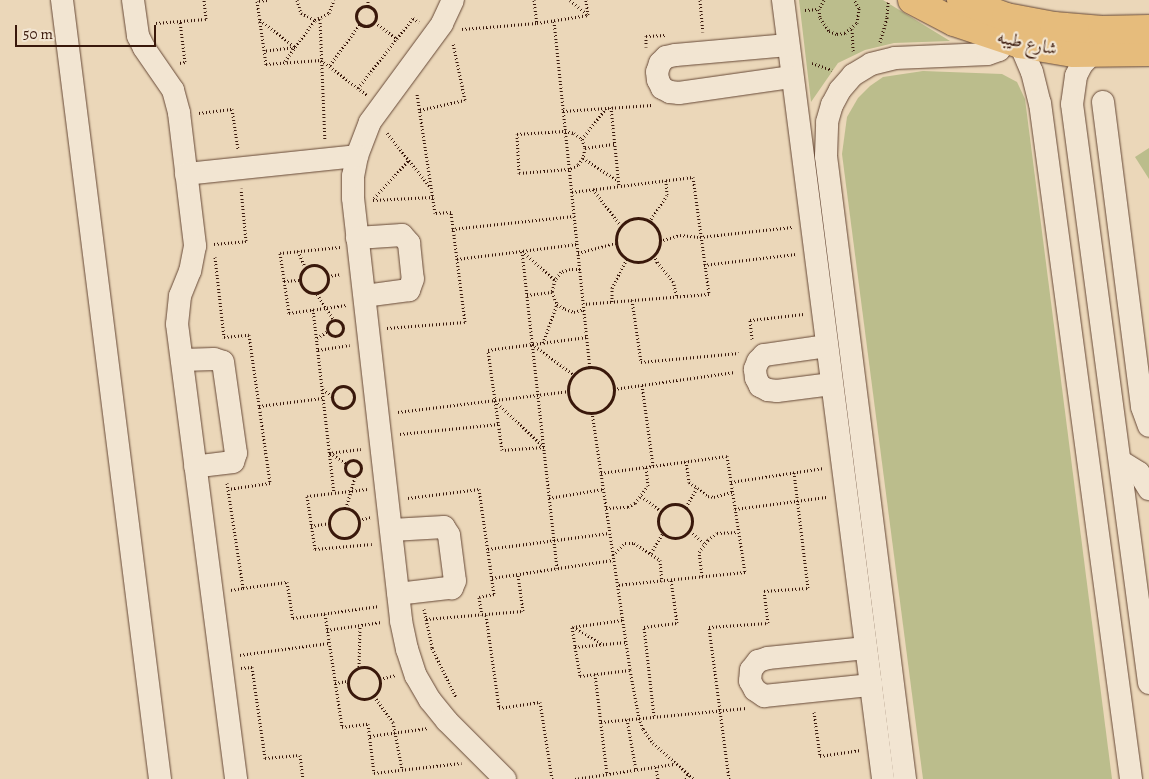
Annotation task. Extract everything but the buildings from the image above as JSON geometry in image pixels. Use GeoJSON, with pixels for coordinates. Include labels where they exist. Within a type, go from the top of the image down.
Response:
{"type":"FeatureCollection","features":[{"type":"Feature","properties":{"kind":"main road","name":"شارع طيبه"},"geometry":{"type":"LineString","coordinates":[[912,0],[954,22],[1013,42],[1092,54],[1149,52]]}},
{"type":"Feature","properties":{"kind":"main road","name":"شارع طيبه"},"geometry":{"type":"LineString","coordinates":[[961,0],[1006,17],[1054,26],[1102,30],[1149,29]]}},
{"type":"Feature","properties":{"kind":"street"},"geometry":{"type":"LineString","coordinates":[[62,0],[160,779]]}},
{"type":"Feature","properties":{"kind":"street"},"geometry":{"type":"LineString","coordinates":[[133,0],[137,30],[144,48],[173,90],[186,174],[195,246],[192,265],[180,296],[178,310],[182,360],[236,779]]}},
{"type":"Feature","properties":{"kind":"street"},"geometry":{"type":"LineString","coordinates":[[453,0],[442,24],[370,122],[357,156],[353,176],[353,198],[359,240],[357,300],[385,537],[387,600],[416,676],[430,700],[446,721],[505,779]]}},
{"type":"Feature","properties":{"kind":"street"},"geometry":{"type":"LineString","coordinates":[[783,0],[883,779]]}},
{"type":"Feature","properties":{"kind":"street"},"geometry":{"type":"LineString","coordinates":[[905,779],[826,156],[827,122],[832,105],[840,90],[862,70],[895,58],[988,54],[1013,42],[1032,72],[1040,103],[1131,779]]}},
{"type":"Feature","properties":{"kind":"street"},"geometry":{"type":"LineString","coordinates":[[788,45],[666,57],[660,63],[656,72],[662,88],[670,92],[679,93],[792,78]]}},
{"type":"Feature","properties":{"kind":"street"},"geometry":{"type":"LineString","coordinates":[[1092,54],[1082,64],[1076,76],[1072,104],[1149,683]]}},
{"type":"Feature","properties":{"kind":"street"},"geometry":{"type":"LineString","coordinates":[[1103,102],[1142,407],[1149,426]]}},
{"type":"Feature","properties":{"kind":"street"},"geometry":{"type":"LineString","coordinates":[[186,174],[357,156]]}},
{"type":"Feature","properties":{"kind":"street"},"geometry":{"type":"LineString","coordinates":[[357,300],[404,291],[413,285],[407,238],[402,235],[359,240]]}},
{"type":"Feature","properties":{"kind":"street"},"geometry":{"type":"LineString","coordinates":[[827,346],[764,355],[758,361],[749,361],[760,386],[768,390],[832,384]]}},
{"type":"Feature","properties":{"kind":"street"},"geometry":{"type":"LineString","coordinates":[[182,360],[214,359],[223,362],[236,452],[233,462],[195,467]]}},
{"type":"Feature","properties":{"kind":"street"},"geometry":{"type":"LineString","coordinates":[[1120,461],[1139,473],[1149,489]]}},
{"type":"Feature","properties":{"kind":"street"},"geometry":{"type":"LineString","coordinates":[[385,537],[439,526],[447,530],[455,585],[387,600]]}},
{"type":"Feature","properties":{"kind":"street"},"geometry":{"type":"LineString","coordinates":[[866,648],[768,658],[758,661],[751,670],[750,681],[755,690],[764,696],[871,685]]}},
{"type":"Feature","properties":{"kind":"path"},"geometry":{"type":"LineString","coordinates":[[150,24],[206,19],[204,0]]}},
{"type":"Feature","properties":{"kind":"path"},"geometry":{"type":"LineString","coordinates":[[267,0],[258,1],[266,64],[321,60],[330,65],[369,97]]}},
{"type":"Feature","properties":{"kind":"path"},"geometry":{"type":"LineString","coordinates":[[297,0],[301,13],[315,20],[329,13],[334,0]]}},
{"type":"Feature","properties":{"kind":"path"},"geometry":{"type":"LineString","coordinates":[[368,0],[368,6]]}},
{"type":"Feature","properties":{"kind":"path"},"geometry":{"type":"LineString","coordinates":[[535,0],[537,23]]}},
{"type":"Feature","properties":{"kind":"path"},"geometry":{"type":"LineString","coordinates":[[570,0],[588,15]]}},
{"type":"Feature","properties":{"kind":"path"},"geometry":{"type":"LineString","coordinates":[[586,0],[588,15]]}},
{"type":"Feature","properties":{"kind":"path"},"geometry":{"type":"LineString","coordinates":[[700,0],[704,32]]}},
{"type":"Feature","properties":{"kind":"path"},"geometry":{"type":"LineString","coordinates":[[824,0],[819,9],[820,18],[829,31],[837,34],[845,33],[857,24],[860,16],[855,0]]}},
{"type":"Feature","properties":{"kind":"path"},"geometry":{"type":"LineString","coordinates":[[788,45],[801,57],[814,64],[862,70],[883,33],[888,1]]}},
{"type":"Feature","properties":{"kind":"path"},"geometry":{"type":"LineString","coordinates":[[368,6],[376,12],[375,22]]}},
{"type":"Feature","properties":{"kind":"path"},"geometry":{"type":"LineString","coordinates":[[360,24],[357,20],[358,10],[368,6]]}},
{"type":"Feature","properties":{"kind":"path"},"geometry":{"type":"LineString","coordinates":[[461,30],[554,21],[588,15]]}},
{"type":"Feature","properties":{"kind":"path"},"geometry":{"type":"LineString","coordinates":[[358,88],[413,18],[425,26]]}},
{"type":"Feature","properties":{"kind":"path"},"geometry":{"type":"LineString","coordinates":[[260,19],[295,47]]}},
{"type":"Feature","properties":{"kind":"path"},"geometry":{"type":"LineString","coordinates":[[320,19],[326,159]]}},
{"type":"Feature","properties":{"kind":"path"},"geometry":{"type":"LineString","coordinates":[[284,62],[315,20]]}},
{"type":"Feature","properties":{"kind":"path"},"geometry":{"type":"LineString","coordinates":[[174,64],[184,62],[180,21]]}},
{"type":"Feature","properties":{"kind":"path"},"geometry":{"type":"LineString","coordinates":[[447,49],[461,30],[464,21]]}},
{"type":"Feature","properties":{"kind":"path"},"geometry":{"type":"LineString","coordinates":[[554,21],[590,366]]}},
{"type":"Feature","properties":{"kind":"path"},"geometry":{"type":"LineString","coordinates":[[360,24],[371,25],[375,22]]}},
{"type":"Feature","properties":{"kind":"path"},"geometry":{"type":"LineString","coordinates":[[375,22],[397,39]]}},
{"type":"Feature","properties":{"kind":"path"},"geometry":{"type":"LineString","coordinates":[[330,65],[360,24]]}},
{"type":"Feature","properties":{"kind":"path"},"geometry":{"type":"LineString","coordinates":[[420,110],[465,100],[453,43]]}},
{"type":"Feature","properties":{"kind":"path"},"geometry":{"type":"LineString","coordinates":[[264,51],[295,47]]}},
{"type":"Feature","properties":{"kind":"path"},"geometry":{"type":"LineString","coordinates":[[386,328],[465,322],[451,212],[435,213],[416,90],[410,97]]}},
{"type":"Feature","properties":{"kind":"path"},"geometry":{"type":"LineString","coordinates":[[611,107],[619,186]]}},
{"type":"Feature","properties":{"kind":"path"},"geometry":{"type":"LineString","coordinates":[[582,140],[606,108]]}},
{"type":"Feature","properties":{"kind":"path"},"geometry":{"type":"LineString","coordinates":[[191,114],[232,109],[238,149]]}},
{"type":"Feature","properties":{"kind":"path"},"geometry":{"type":"LineString","coordinates":[[384,140],[386,132],[391,126]]}},
{"type":"Feature","properties":{"kind":"path"},"geometry":{"type":"LineString","coordinates":[[565,131],[574,133],[582,140],[585,148],[584,158],[578,165],[569,169],[519,173],[517,134],[565,131]]}},
{"type":"Feature","properties":{"kind":"path"},"geometry":{"type":"LineString","coordinates":[[386,132],[432,189]]}},
{"type":"Feature","properties":{"kind":"path"},"geometry":{"type":"LineString","coordinates":[[315,138],[325,137]]}},
{"type":"Feature","properties":{"kind":"path"},"geometry":{"type":"LineString","coordinates":[[585,148],[615,144]]}},
{"type":"Feature","properties":{"kind":"path"},"geometry":{"type":"LineString","coordinates":[[230,151],[248,148]]}},
{"type":"Feature","properties":{"kind":"path"},"geometry":{"type":"LineString","coordinates":[[584,158],[618,181]]}},
{"type":"Feature","properties":{"kind":"path"},"geometry":{"type":"LineString","coordinates":[[372,200],[409,160]]}},
{"type":"Feature","properties":{"kind":"path"},"geometry":{"type":"LineString","coordinates":[[572,192],[693,177],[708,294],[583,304]]}},
{"type":"Feature","properties":{"kind":"path"},"geometry":{"type":"LineString","coordinates":[[649,222],[667,195],[666,180]]}},
{"type":"Feature","properties":{"kind":"path"},"geometry":{"type":"LineString","coordinates":[[213,244],[246,241],[238,186],[250,185]]}},
{"type":"Feature","properties":{"kind":"path"},"geometry":{"type":"LineString","coordinates":[[593,189],[621,226]]}},
{"type":"Feature","properties":{"kind":"path"},"geometry":{"type":"LineString","coordinates":[[357,300],[326,308],[289,313],[280,253],[359,240],[372,200],[372,192]]}},
{"type":"Feature","properties":{"kind":"path"},"geometry":{"type":"LineString","coordinates":[[372,200],[433,197]]}},
{"type":"Feature","properties":{"kind":"path"},"geometry":{"type":"LineString","coordinates":[[452,229],[574,216]]}},
{"type":"Feature","properties":{"kind":"path"},"geometry":{"type":"LineString","coordinates":[[634,218],[649,222],[655,227],[660,241],[654,255],[641,262],[627,259],[621,254],[616,243],[621,226],[634,218]]}},
{"type":"Feature","properties":{"kind":"path"},"geometry":{"type":"LineString","coordinates":[[792,218],[795,236]]}},
{"type":"Feature","properties":{"kind":"path"},"geometry":{"type":"LineString","coordinates":[[660,241],[680,235],[700,237],[794,227]]}},
{"type":"Feature","properties":{"kind":"path"},"geometry":{"type":"LineString","coordinates":[[212,236],[224,337]]}},
{"type":"Feature","properties":{"kind":"path"},"geometry":{"type":"LineString","coordinates":[[578,253],[616,243]]}},
{"type":"Feature","properties":{"kind":"path"},"geometry":{"type":"LineString","coordinates":[[457,259],[577,244]]}},
{"type":"Feature","properties":{"kind":"path"},"geometry":{"type":"LineString","coordinates":[[796,245],[799,262]]}},
{"type":"Feature","properties":{"kind":"path"},"geometry":{"type":"LineString","coordinates":[[298,251],[305,268]]}},
{"type":"Feature","properties":{"kind":"path"},"geometry":{"type":"LineString","coordinates":[[522,251],[555,280]]}},
{"type":"Feature","properties":{"kind":"path"},"geometry":{"type":"LineString","coordinates":[[522,251],[557,568]]}},
{"type":"Feature","properties":{"kind":"path"},"geometry":{"type":"LineString","coordinates":[[704,265],[797,254]]}},
{"type":"Feature","properties":{"kind":"path"},"geometry":{"type":"LineString","coordinates":[[654,255],[656,262],[673,281],[677,297]]}},
{"type":"Feature","properties":{"kind":"path"},"geometry":{"type":"LineString","coordinates":[[612,302],[612,288],[627,259]]}},
{"type":"Feature","properties":{"kind":"path"},"geometry":{"type":"LineString","coordinates":[[299,280],[305,268],[316,265],[326,271],[328,282],[322,291],[317,294]]}},
{"type":"Feature","properties":{"kind":"path"},"geometry":{"type":"LineString","coordinates":[[580,269],[570,269],[561,272],[555,280],[552,292],[557,304],[565,309],[574,312],[584,309]]}},
{"type":"Feature","properties":{"kind":"path"},"geometry":{"type":"LineString","coordinates":[[284,281],[299,280]]}},
{"type":"Feature","properties":{"kind":"path"},"geometry":{"type":"LineString","coordinates":[[299,280],[305,291],[317,294],[334,321],[342,324],[342,332],[335,336],[328,331]]}},
{"type":"Feature","properties":{"kind":"path"},"geometry":{"type":"LineString","coordinates":[[527,295],[552,292]]}},
{"type":"Feature","properties":{"kind":"path"},"geometry":{"type":"LineString","coordinates":[[632,300],[641,362],[749,361]]}},
{"type":"Feature","properties":{"kind":"path"},"geometry":{"type":"LineString","coordinates":[[543,343],[557,304]]}},
{"type":"Feature","properties":{"kind":"path"},"geometry":{"type":"LineString","coordinates":[[752,344],[750,320],[806,314],[805,305]]}},
{"type":"Feature","properties":{"kind":"path"},"geometry":{"type":"LineString","coordinates":[[313,310],[334,493]]}},
{"type":"Feature","properties":{"kind":"path"},"geometry":{"type":"LineString","coordinates":[[317,338],[328,331],[330,323],[334,321]]}},
{"type":"Feature","properties":{"kind":"path"},"geometry":{"type":"LineString","coordinates":[[544,447],[502,450],[488,350],[587,337]]}},
{"type":"Feature","properties":{"kind":"path"},"geometry":{"type":"LineString","coordinates":[[532,344],[574,375]]}},
{"type":"Feature","properties":{"kind":"path"},"geometry":{"type":"LineString","coordinates":[[318,350],[353,345]]}},
{"type":"Feature","properties":{"kind":"path"},"geometry":{"type":"LineString","coordinates":[[614,389],[642,385],[749,361]]}},
{"type":"Feature","properties":{"kind":"path"},"geometry":{"type":"LineString","coordinates":[[590,366],[604,370],[613,382],[614,389],[613,396],[605,408],[592,412],[578,409],[573,404],[568,391],[574,375],[590,366]]}},
{"type":"Feature","properties":{"kind":"path"},"geometry":{"type":"LineString","coordinates":[[322,388],[332,396],[332,401],[340,408],[350,407],[355,398],[352,389],[342,385],[337,387],[332,396]]}},
{"type":"Feature","properties":{"kind":"path"},"geometry":{"type":"LineString","coordinates":[[642,385],[653,465]]}},
{"type":"Feature","properties":{"kind":"path"},"geometry":{"type":"LineString","coordinates":[[398,412],[568,391]]}},
{"type":"Feature","properties":{"kind":"path"},"geometry":{"type":"LineString","coordinates":[[259,406],[323,398]]}},
{"type":"Feature","properties":{"kind":"path"},"geometry":{"type":"LineString","coordinates":[[495,401],[544,447]]}},
{"type":"Feature","properties":{"kind":"path"},"geometry":{"type":"LineString","coordinates":[[592,412],[622,620],[639,718],[643,729],[653,743],[694,779]]}},
{"type":"Feature","properties":{"kind":"path"},"geometry":{"type":"LineString","coordinates":[[400,434],[498,424]]}},
{"type":"Feature","properties":{"kind":"path"},"geometry":{"type":"LineString","coordinates":[[329,453],[366,448]]}},
{"type":"Feature","properties":{"kind":"path"},"geometry":{"type":"LineString","coordinates":[[329,453],[346,463]]}},
{"type":"Feature","properties":{"kind":"path"},"geometry":{"type":"LineString","coordinates":[[601,472],[727,456],[745,572],[617,585]]}},
{"type":"Feature","properties":{"kind":"path"},"geometry":{"type":"LineString","coordinates":[[346,463],[350,460],[358,462],[361,470],[355,476],[346,508]]}},
{"type":"Feature","properties":{"kind":"path"},"geometry":{"type":"LineString","coordinates":[[686,461],[688,480],[697,488],[714,497],[732,492]]}},
{"type":"Feature","properties":{"kind":"path"},"geometry":{"type":"LineString","coordinates":[[346,463],[345,471],[351,476],[355,476]]}},
{"type":"Feature","properties":{"kind":"path"},"geometry":{"type":"LineString","coordinates":[[224,464],[243,588]]}},
{"type":"Feature","properties":{"kind":"path"},"geometry":{"type":"LineString","coordinates":[[730,482],[842,465]]}},
{"type":"Feature","properties":{"kind":"path"},"geometry":{"type":"LineString","coordinates":[[606,508],[628,507],[636,503],[648,483],[646,466]]}},
{"type":"Feature","properties":{"kind":"path"},"geometry":{"type":"LineString","coordinates":[[729,779],[721,710],[708,627],[768,623],[764,591],[808,588],[794,472]]}},
{"type":"Feature","properties":{"kind":"path"},"geometry":{"type":"LineString","coordinates":[[370,488],[307,496],[315,549],[344,546],[385,537]]}},
{"type":"Feature","properties":{"kind":"path"},"geometry":{"type":"LineString","coordinates":[[550,498],[603,488]]}},
{"type":"Feature","properties":{"kind":"path"},"geometry":{"type":"LineString","coordinates":[[686,507],[697,488]]}},
{"type":"Feature","properties":{"kind":"path"},"geometry":{"type":"LineString","coordinates":[[735,509],[846,494]]}},
{"type":"Feature","properties":{"kind":"path"},"geometry":{"type":"LineString","coordinates":[[641,496],[661,511]]}},
{"type":"Feature","properties":{"kind":"path"},"geometry":{"type":"LineString","coordinates":[[673,504],[686,507],[693,518],[690,531],[686,536],[674,538],[663,533],[658,522],[661,511],[673,504]]}},
{"type":"Feature","properties":{"kind":"path"},"geometry":{"type":"LineString","coordinates":[[346,508],[357,515],[360,525],[355,535],[344,539],[333,534],[329,524],[336,510],[346,508]]}},
{"type":"Feature","properties":{"kind":"path"},"geometry":{"type":"LineString","coordinates":[[312,526],[329,524]]}},
{"type":"Feature","properties":{"kind":"path"},"geometry":{"type":"LineString","coordinates":[[690,531],[705,544]]}},
{"type":"Feature","properties":{"kind":"path"},"geometry":{"type":"LineString","coordinates":[[488,548],[609,532]]}},
{"type":"Feature","properties":{"kind":"path"},"geometry":{"type":"LineString","coordinates":[[702,576],[698,556],[705,544],[718,533],[738,532]]}},
{"type":"Feature","properties":{"kind":"path"},"geometry":{"type":"LineString","coordinates":[[651,553],[663,533]]}},
{"type":"Feature","properties":{"kind":"path"},"geometry":{"type":"LineString","coordinates":[[344,539],[344,546]]}},
{"type":"Feature","properties":{"kind":"path"},"geometry":{"type":"LineString","coordinates":[[492,578],[613,558],[622,546],[630,542],[651,553],[661,562],[662,581]]}},
{"type":"Feature","properties":{"kind":"path"},"geometry":{"type":"LineString","coordinates":[[426,619],[523,611],[518,574]]}},
{"type":"Feature","properties":{"kind":"path"},"geometry":{"type":"LineString","coordinates":[[654,716],[644,627],[676,623],[671,580]]}},
{"type":"Feature","properties":{"kind":"path"},"geometry":{"type":"LineString","coordinates":[[228,591],[287,582],[293,618],[325,614],[387,600],[384,622],[327,630]]}},
{"type":"Feature","properties":{"kind":"path"},"geometry":{"type":"LineString","coordinates":[[422,592],[432,648],[442,672],[461,703]]}},
{"type":"Feature","properties":{"kind":"path"},"geometry":{"type":"LineString","coordinates":[[325,614],[342,727],[368,724],[374,773],[465,763]]}},
{"type":"Feature","properties":{"kind":"path"},"geometry":{"type":"LineString","coordinates":[[486,615],[499,708],[540,702],[552,779]]}},
{"type":"Feature","properties":{"kind":"path"},"geometry":{"type":"LineString","coordinates":[[572,627],[622,620]]}},
{"type":"Feature","properties":{"kind":"path"},"geometry":{"type":"LineString","coordinates":[[359,667],[372,669],[380,679],[380,685],[374,696],[362,699],[356,697],[349,688],[348,681],[350,675],[359,667],[360,626]]}},
{"type":"Feature","properties":{"kind":"path"},"geometry":{"type":"LineString","coordinates":[[572,627],[603,644]]}},
{"type":"Feature","properties":{"kind":"path"},"geometry":{"type":"LineString","coordinates":[[572,627],[580,676],[630,670]]}},
{"type":"Feature","properties":{"kind":"path"},"geometry":{"type":"LineString","coordinates":[[575,647],[626,642]]}},
{"type":"Feature","properties":{"kind":"path"},"geometry":{"type":"LineString","coordinates":[[303,779],[300,755],[265,758],[252,667],[239,668],[237,655],[329,644]]}},
{"type":"Feature","properties":{"kind":"path"},"geometry":{"type":"LineString","coordinates":[[395,668],[399,679]]}},
{"type":"Feature","properties":{"kind":"path"},"geometry":{"type":"LineString","coordinates":[[380,679],[397,674]]}},
{"type":"Feature","properties":{"kind":"path"},"geometry":{"type":"LineString","coordinates":[[595,674],[607,774]]}},
{"type":"Feature","properties":{"kind":"path"},"geometry":{"type":"LineString","coordinates":[[335,683],[348,681]]}},
{"type":"Feature","properties":{"kind":"path"},"geometry":{"type":"LineString","coordinates":[[374,696],[388,713],[396,732],[402,769]]}},
{"type":"Feature","properties":{"kind":"path"},"geometry":{"type":"LineString","coordinates":[[601,722],[748,707]]}},
{"type":"Feature","properties":{"kind":"path"},"geometry":{"type":"LineString","coordinates":[[814,710],[820,756],[864,750]]}},
{"type":"Feature","properties":{"kind":"path"},"geometry":{"type":"LineString","coordinates":[[627,719],[636,770]]}},
{"type":"Feature","properties":{"kind":"path"},"geometry":{"type":"LineString","coordinates":[[422,721],[426,728]]}},
{"type":"Feature","properties":{"kind":"path"},"geometry":{"type":"LineString","coordinates":[[370,736],[435,727]]}},
{"type":"Feature","properties":{"kind":"path"},"geometry":{"type":"LineString","coordinates":[[575,779],[595,778],[607,774],[675,764]]}},
{"type":"Feature","properties":{"kind":"path"},"geometry":{"type":"LineString","coordinates":[[656,767],[658,779]]}},
{"type":"Feature","properties":{"kind":"path"},"geometry":{"type":"LineString","coordinates":[[686,779],[688,774]]}},
{"type":"Feature","properties":{"kind":"green space"},"geometry":{"type":"Polygon","coordinates":[[[799,0],[883,0],[950,41],[894,43],[865,50],[838,63],[811,102],[799,0]]]}},
{"type":"Feature","properties":{"kind":"green space"},"geometry":{"type":"Polygon","coordinates":[[[923,71],[1002,74],[1017,82],[1025,99],[1112,779],[923,779],[842,154],[847,117],[858,98],[883,77],[923,71]]]}},
{"type":"Feature","properties":{"kind":"green space"},"geometry":{"type":"Polygon","coordinates":[[[1149,148],[1149,179],[1135,157],[1149,148]]]}}]}
